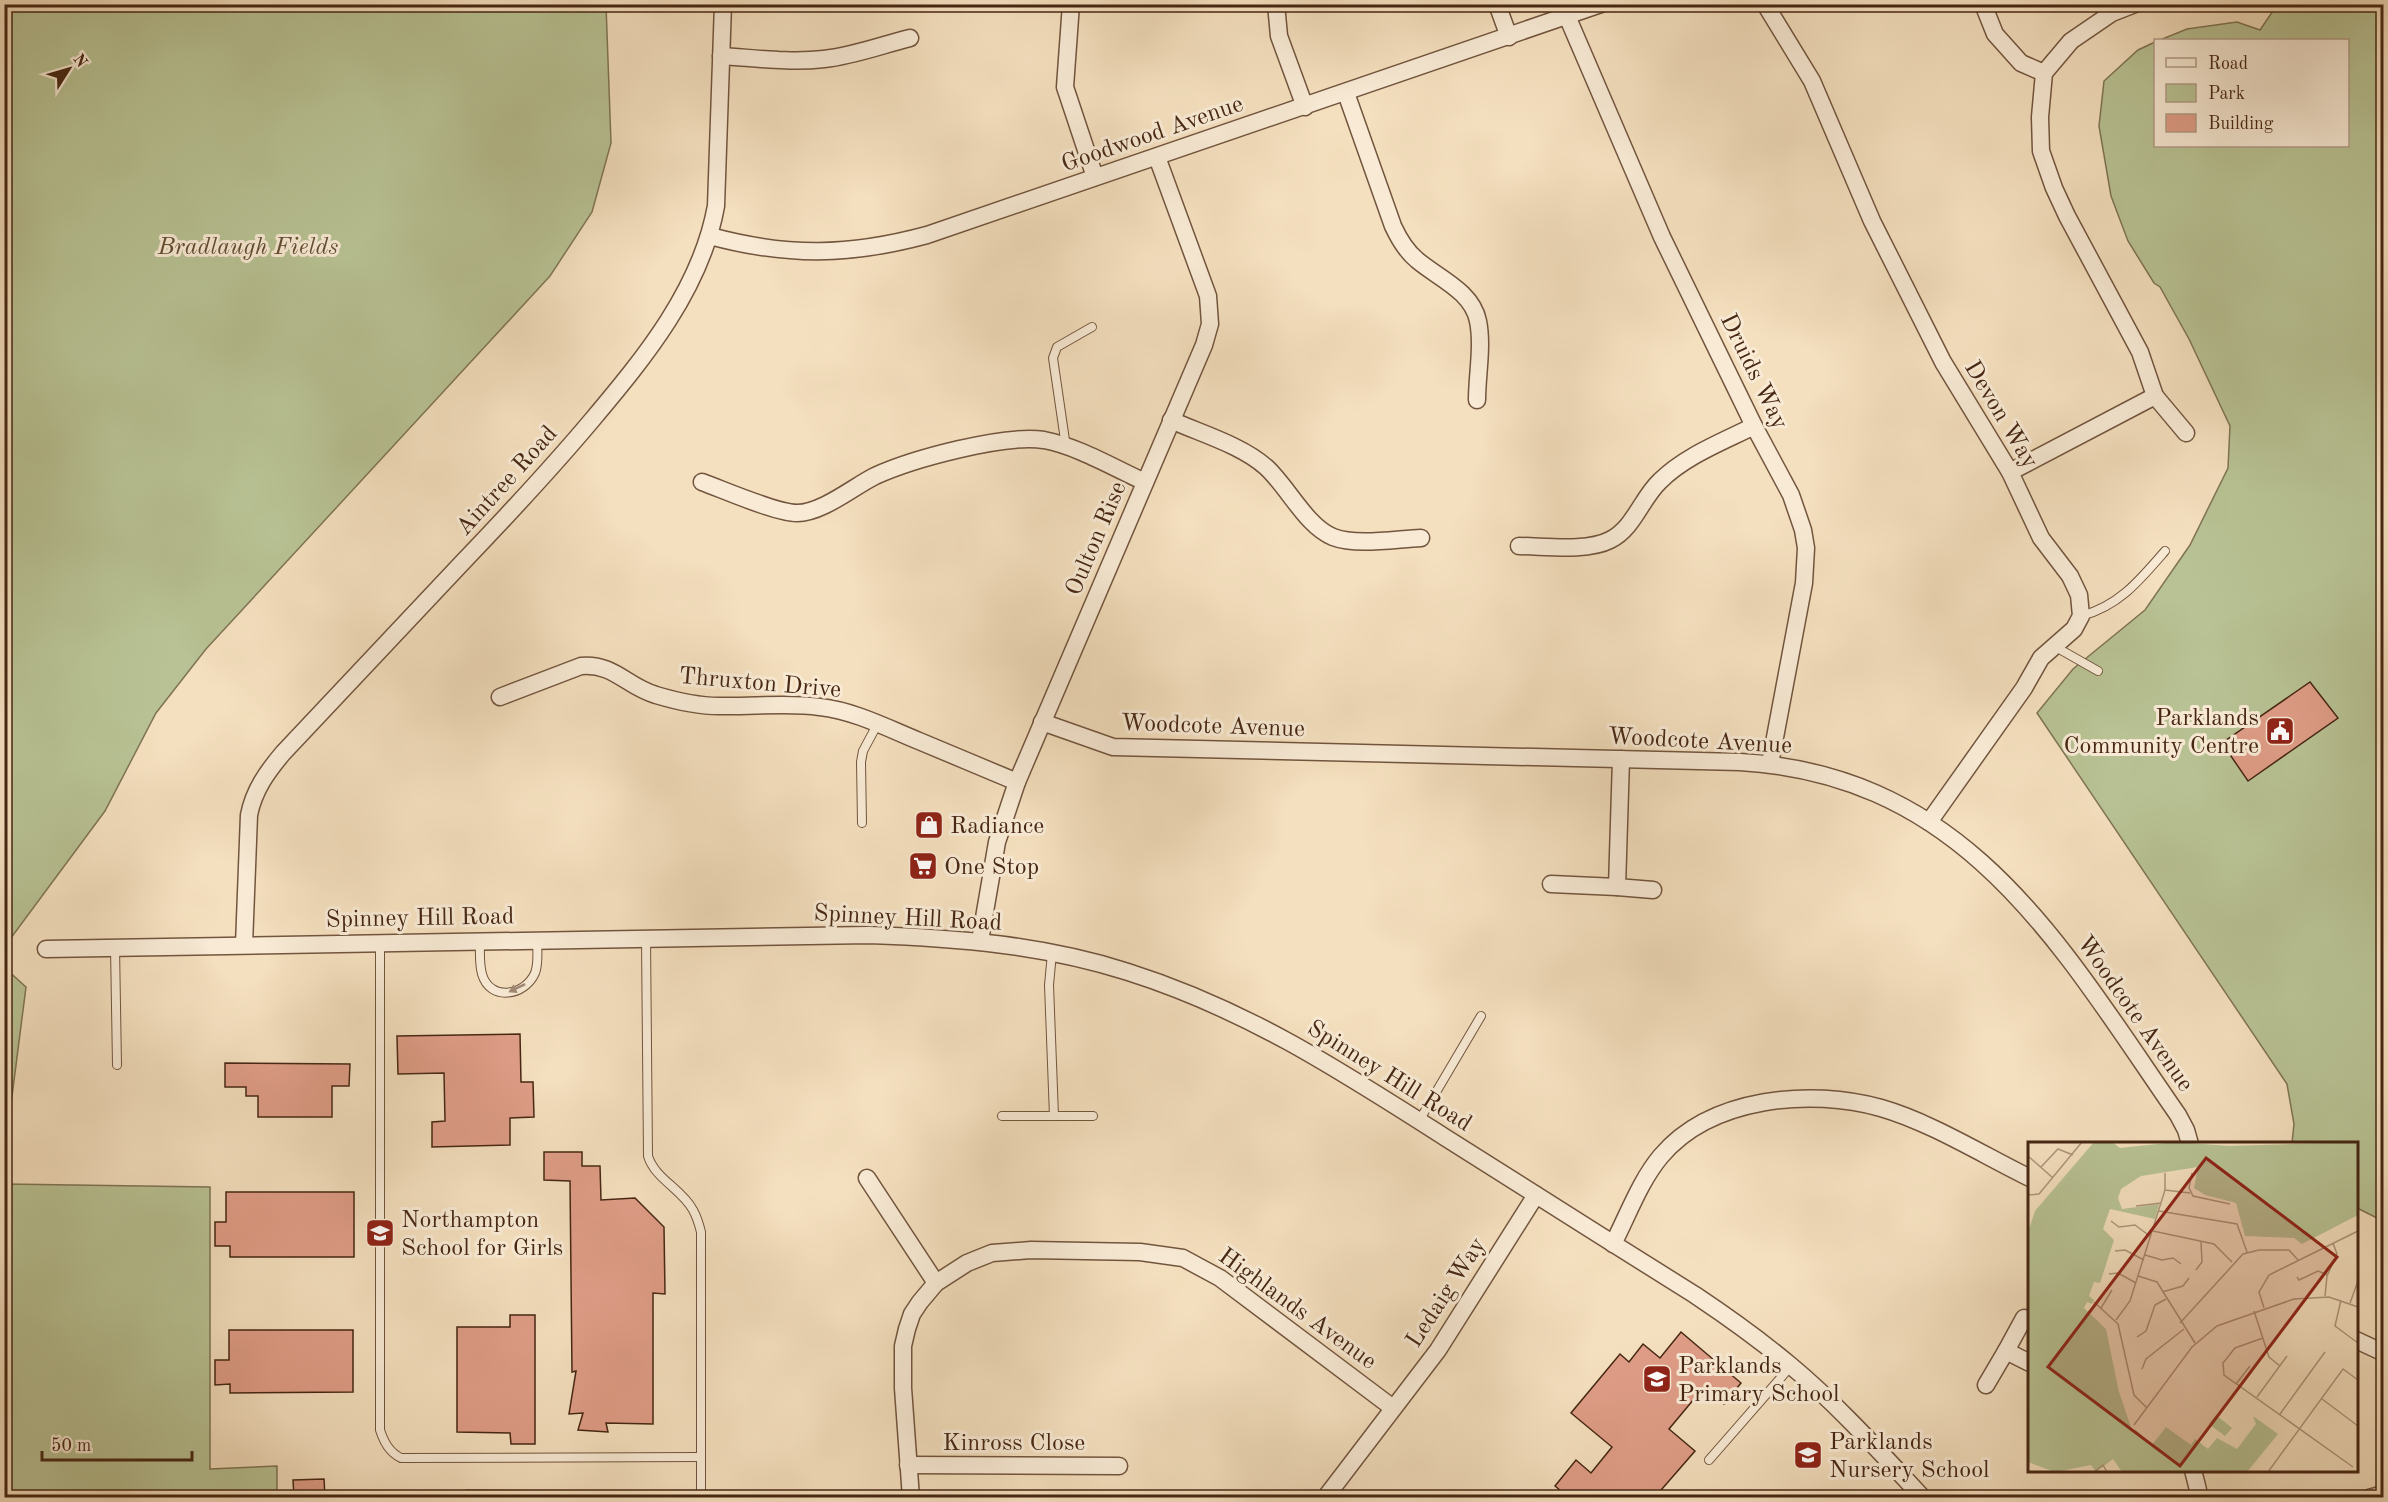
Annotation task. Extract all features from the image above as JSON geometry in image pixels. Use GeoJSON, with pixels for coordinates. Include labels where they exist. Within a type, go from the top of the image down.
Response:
{"type":"FeatureCollection","features":[{"type":"Feature","properties":{"kind":"street","name":"Aintree Road"},"geometry":{"type":"LineString","coordinates":[[244,945],[249,815],[251,801],[262,779],[283,753],[563,454],[617,391],[680,301],[697,268],[710,236],[717,191],[723,4]]}},
{"type":"Feature","properties":{"kind":"street"},"geometry":{"type":"LineString","coordinates":[[1071,4],[1065,87],[1095,177]]}},
{"type":"Feature","properties":{"kind":"street"},"geometry":{"type":"LineString","coordinates":[[1276,4],[1279,36],[1305,106]]}},
{"type":"Feature","properties":{"kind":"street"},"geometry":{"type":"LineString","coordinates":[[1497,4],[1509,37]]}},
{"type":"Feature","properties":{"kind":"street","name":"Goodwood Avenue"},"geometry":{"type":"LineString","coordinates":[[710,236],[768,249],[808,251],[871,249],[927,235],[1602,4]]}},
{"type":"Feature","properties":{"kind":"street","name":"Devon Way"},"geometry":{"type":"LineString","coordinates":[[1765,4],[1812,81],[1872,221],[1943,362],[2010,472],[2041,538],[2070,576],[2079,595],[2081,616]]}},
{"type":"Feature","properties":{"kind":"street"},"geometry":{"type":"LineString","coordinates":[[1983,4],[1995,34],[2021,63],[2044,73]]}},
{"type":"Feature","properties":{"kind":"street"},"geometry":{"type":"LineString","coordinates":[[2135,4],[2112,13],[2072,41],[2044,73],[2040,117],[2041,151],[2067,216],[2140,352],[2155,396],[2186,433]]}},
{"type":"Feature","properties":{"kind":"street","name":"Druids Way"},"geometry":{"type":"LineString","coordinates":[[1567,16],[1639,187],[1754,426],[1791,495],[1803,530],[1806,548],[1804,584],[1770,764]]}},
{"type":"Feature","properties":{"kind":"street"},"geometry":{"type":"LineString","coordinates":[[721,56],[824,59],[849,55],[910,38]]}},
{"type":"Feature","properties":{"kind":"street"},"geometry":{"type":"LineString","coordinates":[[1346,93],[1400,240],[1416,259],[1457,290],[1474,309],[1479,332],[1477,400]]}},
{"type":"Feature","properties":{"kind":"street","name":"Oulton Rise"},"geometry":{"type":"LineString","coordinates":[[980,941],[997,842],[1017,782],[1210,324],[1208,296],[1157,157]]}},
{"type":"Feature","properties":{"kind":"street"},"geometry":{"type":"LineString","coordinates":[[2010,472],[2155,396]]}},
{"type":"Feature","properties":{"kind":"street"},"geometry":{"type":"LineString","coordinates":[[1171,420],[1254,458],[1276,477],[1312,521],[1331,536],[1352,541],[1421,537]]}},
{"type":"Feature","properties":{"kind":"street"},"geometry":{"type":"LineString","coordinates":[[1519,546],[1587,546],[1610,540],[1630,523],[1656,484],[1668,473],[1754,426]]}},
{"type":"Feature","properties":{"kind":"street"},"geometry":{"type":"LineString","coordinates":[[702,482],[797,513],[818,508],[892,469],[947,452],[1022,440],[1042,440],[1066,448],[1145,482]]}},
{"type":"Feature","properties":{"kind":"street"},"geometry":{"type":"LineString","coordinates":[[1929,822],[2024,688],[2041,658],[2074,629],[2081,616]]}},
{"type":"Feature","properties":{"kind":"street","name":"Thruxton Drive"},"geometry":{"type":"LineString","coordinates":[[500,697],[581,666],[593,665],[612,671],[640,690],[655,695],[717,706],[819,706],[838,710],[878,723],[1017,782]]}},
{"type":"Feature","properties":{"kind":"street","name":"Woodcote Avenue"},"geometry":{"type":"LineString","coordinates":[[1042,722],[1113,747],[1770,764],[1819,774],[1858,786],[1890,800],[1929,822],[1993,871],[2023,902],[2057,942],[2178,1115],[2190,1142]]}},
{"type":"Feature","properties":{"kind":"street"},"geometry":{"type":"LineString","coordinates":[[1617,887],[1621,759]]}},
{"type":"Feature","properties":{"kind":"street"},"geometry":{"type":"LineString","coordinates":[[1551,884],[1653,890]]}},
{"type":"Feature","properties":{"kind":"street","name":"Spinney Hill Road"},"geometry":{"type":"LineString","coordinates":[[46,949],[646,937],[870,935],[980,941],[1052,953],[1128,972],[1221,1007],[1301,1047],[1725,1315],[1791,1366],[1845,1417],[1923,1497]]}},
{"type":"Feature","properties":{"kind":"street"},"geometry":{"type":"LineString","coordinates":[[1613,1244],[1649,1174],[1670,1146],[1686,1133],[1716,1117],[1766,1103],[1789,1100],[1838,1100],[1881,1108],[1922,1124],[2028,1177]]}},
{"type":"Feature","properties":{"kind":"street"},"geometry":{"type":"LineString","coordinates":[[867,1179],[936,1283]]}},
{"type":"Feature","properties":{"kind":"street","name":"Ledaig Way"},"geometry":{"type":"LineString","coordinates":[[1325,1497],[1456,1323],[1536,1195]]}},
{"type":"Feature","properties":{"kind":"street","name":"Highlands Avenue"},"geometry":{"type":"LineString","coordinates":[[911,1497],[903,1388],[903,1346],[912,1314],[936,1283],[967,1263],[992,1253],[1008,1251],[1140,1252],[1183,1258],[1220,1278],[1393,1408]]}},
{"type":"Feature","properties":{"kind":"street"},"geometry":{"type":"LineString","coordinates":[[1986,1385],[2024,1318]]}},
{"type":"Feature","properties":{"kind":"street"},"geometry":{"type":"LineString","coordinates":[[2358,1341],[2384,1353]]}},
{"type":"Feature","properties":{"kind":"street"},"geometry":{"type":"LineString","coordinates":[[2006,1350],[2028,1362]]}},
{"type":"Feature","properties":{"kind":"street","name":"Kinross Close"},"geometry":{"type":"LineString","coordinates":[[909,1465],[1119,1466]]}},
{"type":"Feature","properties":{"kind":"street"},"geometry":{"type":"LineString","coordinates":[[2194,1472],[2200,1497]]}},
{"type":"Feature","properties":{"kind":"street"},"geometry":{"type":"LineString","coordinates":[[2369,1497],[2384,1494]]}},
{"type":"Feature","properties":{"kind":"lane"},"geometry":{"type":"LineString","coordinates":[[1066,448],[1053,358],[1057,347],[1092,327]]}},
{"type":"Feature","properties":{"kind":"lane"},"geometry":{"type":"LineString","coordinates":[[2081,616],[2101,611],[2135,585],[2165,551]]}},
{"type":"Feature","properties":{"kind":"lane"},"geometry":{"type":"LineString","coordinates":[[2054,646],[2098,671]]}},
{"type":"Feature","properties":{"kind":"lane"},"geometry":{"type":"LineString","coordinates":[[862,823],[861,762],[863,751],[878,723]]}},
{"type":"Feature","properties":{"kind":"lane"},"geometry":{"type":"LineString","coordinates":[[646,937],[648,1156],[656,1172],[693,1209],[701,1232],[702,1497]]}},
{"type":"Feature","properties":{"kind":"lane"},"geometry":{"type":"LineString","coordinates":[[480,940],[482,976],[488,986],[495,991],[505,993],[523,987],[532,978],[537,963],[537,939]]}},
{"type":"Feature","properties":{"kind":"lane"},"geometry":{"type":"LineString","coordinates":[[380,942],[380,1430],[384,1442],[394,1455],[401,1458],[701,1456]]}},
{"type":"Feature","properties":{"kind":"lane"},"geometry":{"type":"LineString","coordinates":[[115,947],[117,1065]]}},
{"type":"Feature","properties":{"kind":"lane"},"geometry":{"type":"LineString","coordinates":[[1052,953],[1049,985],[1054,1116]]}},
{"type":"Feature","properties":{"kind":"lane"},"geometry":{"type":"LineString","coordinates":[[1419,1121],[1481,1016]]}},
{"type":"Feature","properties":{"kind":"lane"},"geometry":{"type":"LineString","coordinates":[[1002,1116],[1093,1116]]}},
{"type":"Feature","properties":{"kind":"lane"},"geometry":{"type":"LineString","coordinates":[[1709,1460],[1791,1366]]}},
{"type":"Feature","properties":{"kind":"green space","name":"Bradlaugh Fields"},"geometry":{"type":"Polygon","coordinates":[[[5,4],[606,5],[611,143],[592,212],[550,276],[206,649],[156,713],[105,811],[5,946],[5,4]]]}},
{"type":"Feature","properties":{"kind":"green space"},"geometry":{"type":"Polygon","coordinates":[[[2277,5],[2383,5],[2383,1221],[2358,1208],[2358,1142],[2292,1142],[2294,1124],[2287,1084],[2037,713],[2073,669],[2145,610],[2190,545],[2228,468],[2230,426],[2189,339],[2160,287],[2154,283],[2128,241],[2111,196],[2099,126],[2104,81],[2138,50],[2154,42],[2154,147],[2349,147],[2349,39],[2162,39],[2187,29],[2237,22],[2260,30],[2277,5]]]}},
{"type":"Feature","properties":{"kind":"green space"},"geometry":{"type":"Polygon","coordinates":[[[5,968],[26,987],[5,1151],[5,968]]]}},
{"type":"Feature","properties":{"kind":"green space"},"geometry":{"type":"Polygon","coordinates":[[[5,1184],[210,1187],[210,1469],[277,1466],[277,1497],[5,1497],[5,1184]]]}},
{"type":"Feature","properties":{"kind":"green space"},"geometry":{"type":"Polygon","coordinates":[[[466,1490],[569,1491],[569,1497],[466,1497],[466,1490]]]}},
{"type":"Feature","properties":{"kind":"building","name":"Parklands Community Centre"},"geometry":{"type":"Polygon","coordinates":[[[2310,682],[2338,718],[2248,781],[2222,743],[2310,682]]]}},
{"type":"Feature","properties":{"kind":"building"},"geometry":{"type":"Polygon","coordinates":[[[520,1034],[521,1082],[533,1082],[534,1117],[510,1118],[510,1145],[432,1147],[432,1122],[445,1121],[444,1073],[398,1074],[397,1036],[520,1034]]]}},
{"type":"Feature","properties":{"kind":"building"},"geometry":{"type":"Polygon","coordinates":[[[225,1063],[350,1064],[349,1086],[332,1086],[332,1117],[258,1117],[258,1096],[246,1096],[246,1087],[225,1087],[225,1063]]]}},
{"type":"Feature","properties":{"kind":"building"},"geometry":{"type":"Polygon","coordinates":[[[544,1152],[582,1152],[582,1166],[600,1166],[601,1200],[635,1198],[664,1227],[665,1294],[653,1293],[653,1424],[606,1423],[608,1432],[578,1430],[583,1413],[569,1414],[576,1371],[572,1372],[570,1181],[544,1180],[544,1152]]]}},
{"type":"Feature","properties":{"kind":"building"},"geometry":{"type":"Polygon","coordinates":[[[226,1192],[354,1192],[354,1257],[230,1257],[230,1246],[215,1246],[215,1222],[226,1222],[226,1192]]]}},
{"type":"Feature","properties":{"kind":"building"},"geometry":{"type":"Polygon","coordinates":[[[510,1315],[535,1315],[535,1444],[511,1444],[510,1433],[457,1432],[457,1327],[510,1327],[510,1315]]]}},
{"type":"Feature","properties":{"kind":"building"},"geometry":{"type":"Polygon","coordinates":[[[229,1330],[353,1330],[353,1392],[230,1393],[230,1384],[215,1385],[215,1360],[229,1360],[229,1330]]]}},
{"type":"Feature","properties":{"kind":"building","name":"Parklands Primary School"},"geometry":{"type":"Polygon","coordinates":[[[1681,1332],[1741,1383],[1724,1404],[1704,1387],[1669,1429],[1695,1451],[1655,1497],[1568,1497],[1555,1486],[1576,1460],[1591,1473],[1612,1447],[1571,1413],[1620,1354],[1629,1362],[1643,1344],[1660,1358],[1681,1332]]]}},
{"type":"Feature","properties":{"kind":"building"},"geometry":{"type":"Polygon","coordinates":[[[324,1479],[325,1497],[294,1497],[293,1480],[324,1479]]]}},
{"type":"Feature","properties":{"kind":"place","name":"Parklands Community Centre"},"geometry":{"type":"Point","coordinates":[2280,731]}},
{"type":"Feature","properties":{"kind":"place","name":"Radiance"},"geometry":{"type":"Point","coordinates":[929,825]}},
{"type":"Feature","properties":{"kind":"place","name":"One Stop"},"geometry":{"type":"Point","coordinates":[923,866]}},
{"type":"Feature","properties":{"kind":"place","name":"Northampton School for Girls"},"geometry":{"type":"Point","coordinates":[380,1233]}},
{"type":"Feature","properties":{"kind":"place","name":"Parklands Primary School"},"geometry":{"type":"Point","coordinates":[1657,1379]}},
{"type":"Feature","properties":{"kind":"place","name":"Parklands Nursery School"},"geometry":{"type":"Point","coordinates":[1808,1455]}}]}
